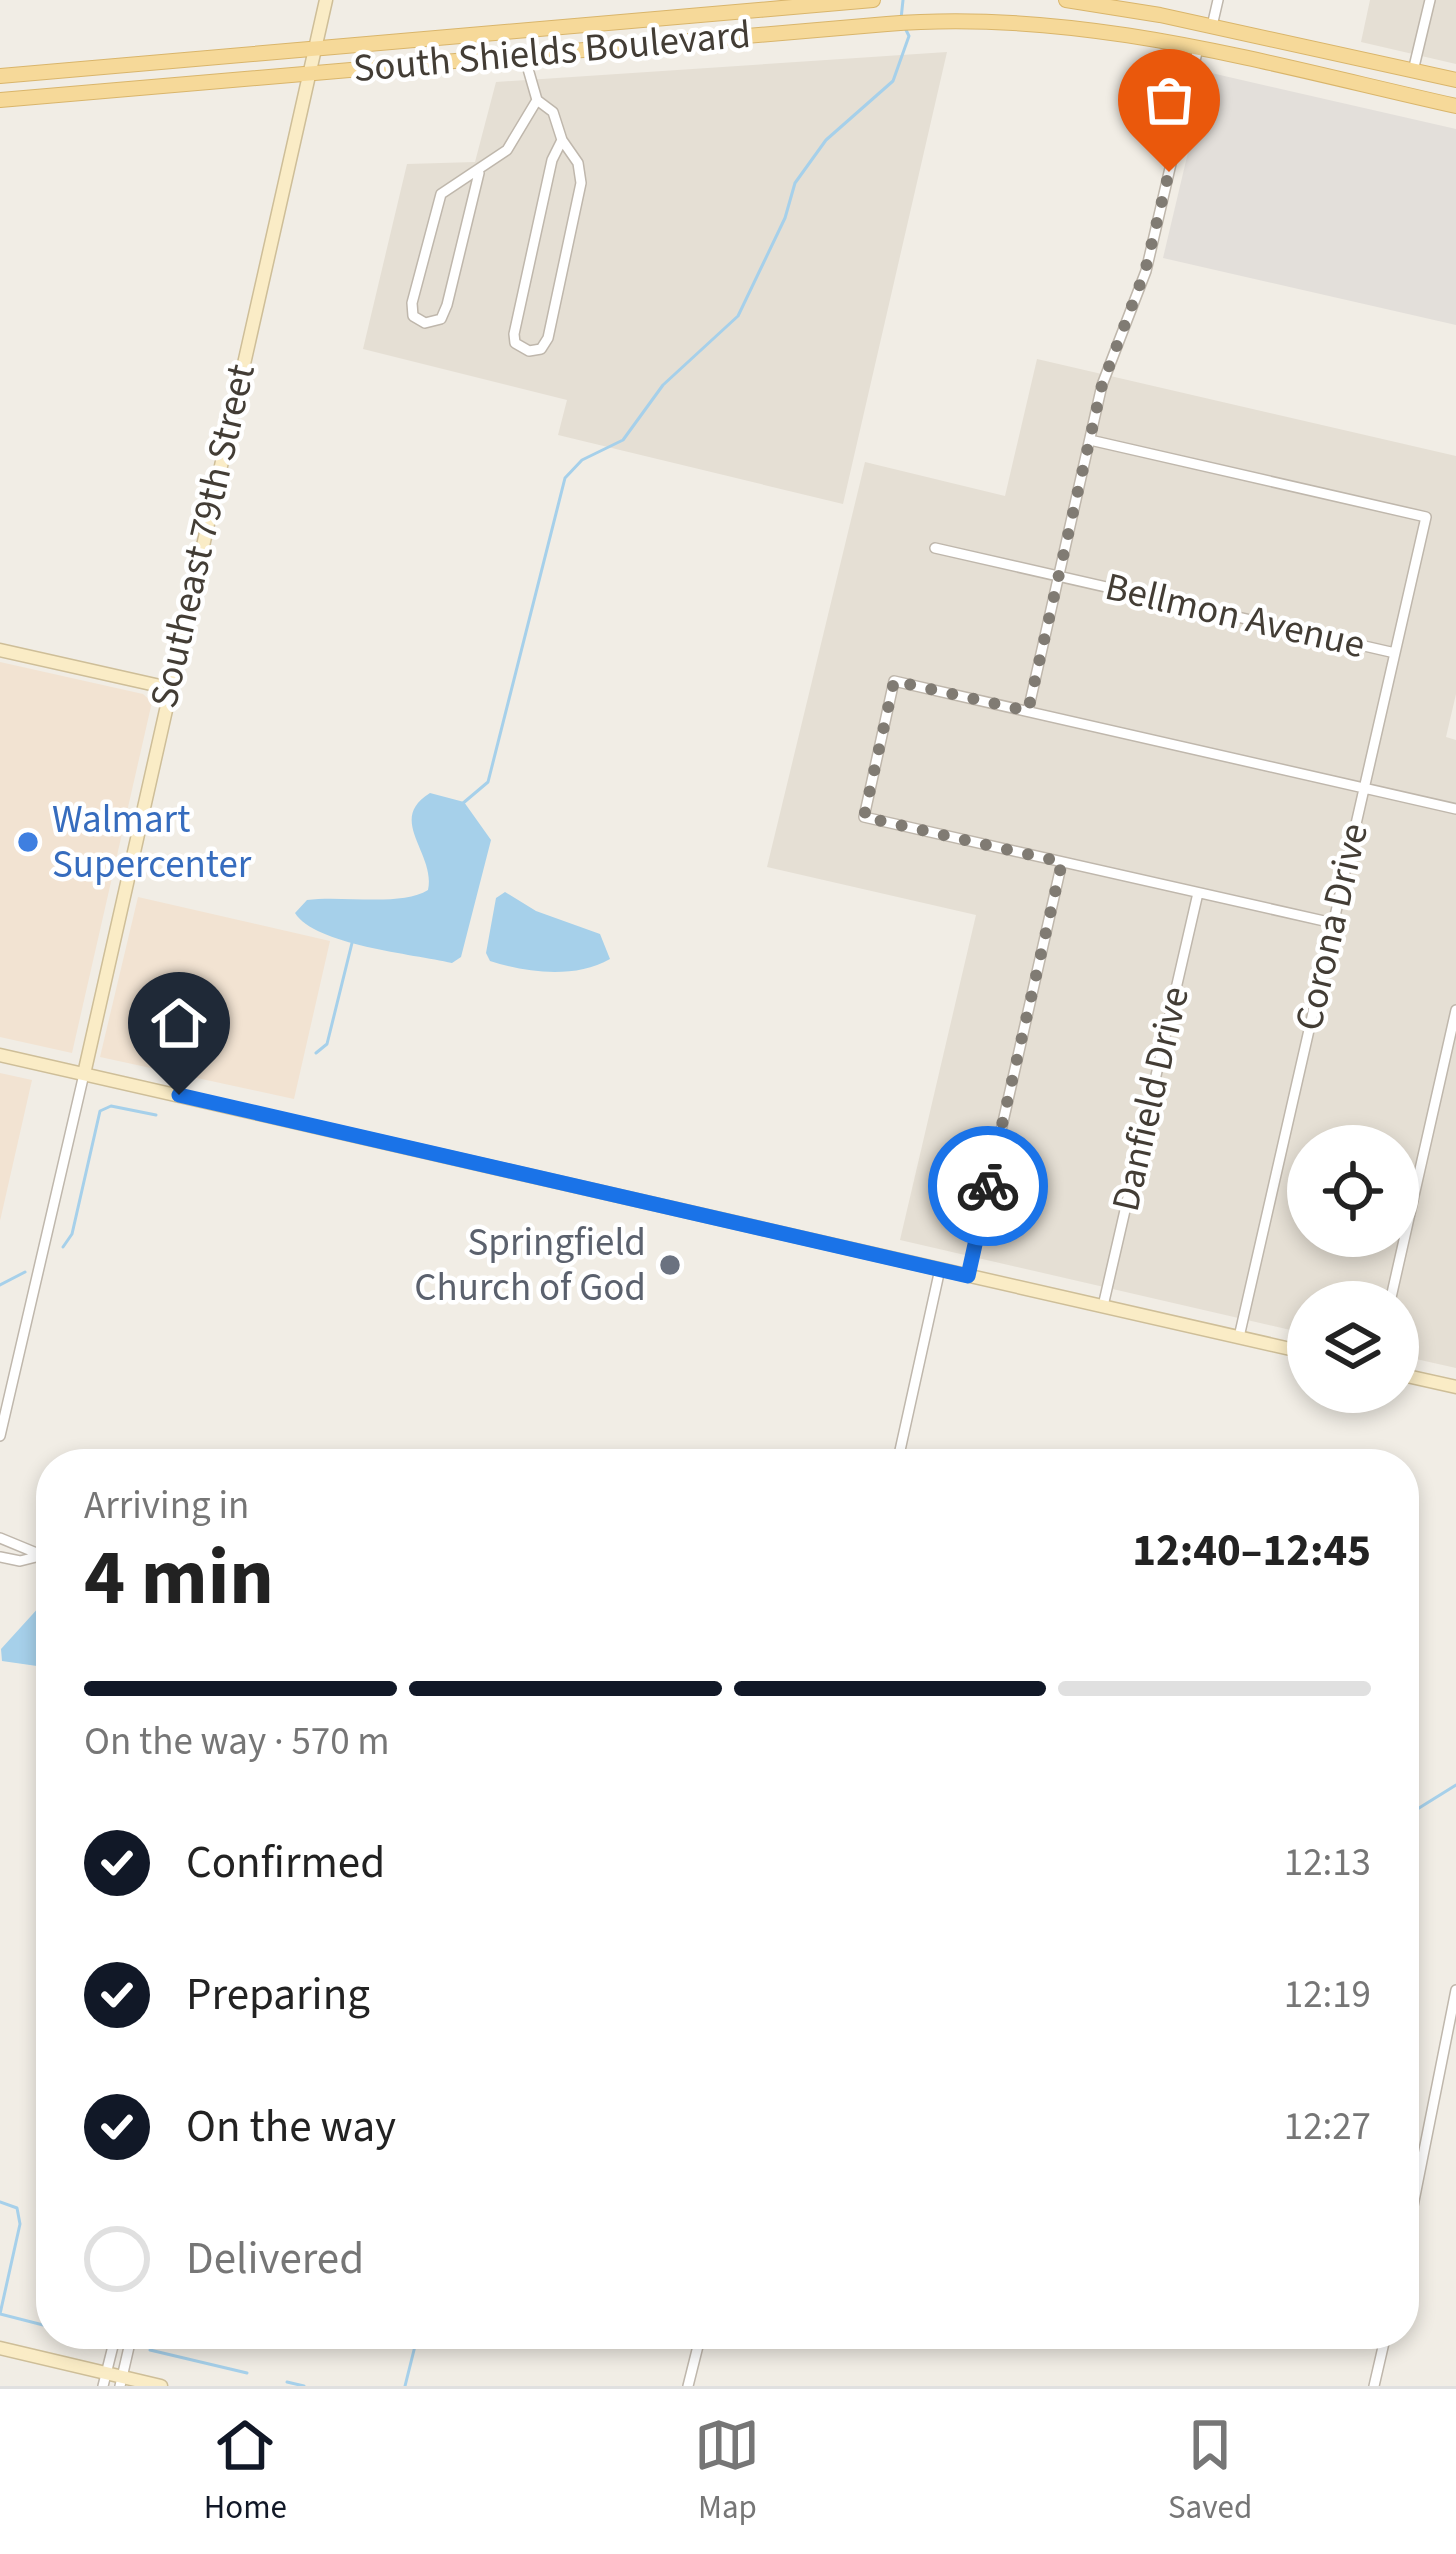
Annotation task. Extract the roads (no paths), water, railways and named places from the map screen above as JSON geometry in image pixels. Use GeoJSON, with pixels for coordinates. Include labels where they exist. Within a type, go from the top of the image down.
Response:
{"type":"FeatureCollection","features":[{"type":"Feature","properties":{"kind":"main road","name":"Southeast 79th Street"},"geometry":{"type":"LineString","coordinates":[[84,1074],[326,0]]}},
{"type":"Feature","properties":{"kind":"main road","name":"South Shields Boulevard"},"geometry":{"type":"LineString","coordinates":[[0,76],[873,0]]}},
{"type":"Feature","properties":{"kind":"main road"},"geometry":{"type":"LineString","coordinates":[[1066,0],[1212,26],[1456,80]]}},
{"type":"Feature","properties":{"kind":"main road"},"geometry":{"type":"LineString","coordinates":[[779,8],[782,33]]}},
{"type":"Feature","properties":{"kind":"main road","name":"South Shields Boulevard"},"geometry":{"type":"LineString","coordinates":[[0,100],[782,33],[996,20],[1093,28],[1456,106]]}},
{"type":"Feature","properties":{"kind":"main road"},"geometry":{"type":"LineString","coordinates":[[1198,48],[1212,26]]}},
{"type":"Feature","properties":{"kind":"main road"},"geometry":{"type":"LineString","coordinates":[[0,650],[169,688]]}},
{"type":"Feature","properties":{"kind":"main road"},"geometry":{"type":"LineString","coordinates":[[0,1055],[1287,1348]]}},
{"type":"Feature","properties":{"kind":"main road"},"geometry":{"type":"LineString","coordinates":[[1419,1378],[1456,1387]]}},
{"type":"Feature","properties":{"kind":"main road"},"geometry":{"type":"LineString","coordinates":[[0,2348],[105,2380],[161,2386]]}},
{"type":"Feature","properties":{"kind":"street"},"geometry":{"type":"LineString","coordinates":[[1212,26],[1218,0]]}},
{"type":"Feature","properties":{"kind":"street"},"geometry":{"type":"LineString","coordinates":[[1413,70],[1430,0]]}},
{"type":"Feature","properties":{"kind":"street"},"geometry":{"type":"LineString","coordinates":[[1028,711],[1114,343],[1150,253],[1198,48]]}},
{"type":"Feature","properties":{"kind":"street"},"geometry":{"type":"LineString","coordinates":[[524,56],[537,100],[553,112],[562,140],[572,148],[581,183],[548,338],[542,349],[529,351],[515,343],[514,334],[552,160],[562,140]]}},
{"type":"Feature","properties":{"kind":"street"},"geometry":{"type":"LineString","coordinates":[[479,172],[447,304],[433,323],[416,320],[412,303],[436,203],[451,184],[479,172],[507,150],[537,100]]}},
{"type":"Feature","properties":{"kind":"street","name":"Corona Drive"},"geometry":{"type":"LineString","coordinates":[[1090,440],[1426,517],[1238,1337]]}},
{"type":"Feature","properties":{"kind":"street","name":"Bellmon Avenue"},"geometry":{"type":"LineString","coordinates":[[935,548],[1395,653]]}},
{"type":"Feature","properties":{"kind":"street"},"geometry":{"type":"LineString","coordinates":[[1333,923],[864,817],[894,681],[1456,809]]}},
{"type":"Feature","properties":{"kind":"street"},"geometry":{"type":"LineString","coordinates":[[968,1276],[1062,862]]}},
{"type":"Feature","properties":{"kind":"street","name":"Danfield Drive"},"geometry":{"type":"LineString","coordinates":[[1103,1306],[1198,893]]}},
{"type":"Feature","properties":{"kind":"street"},"geometry":{"type":"LineString","coordinates":[[1395,1281],[1456,1010]]}},
{"type":"Feature","properties":{"kind":"street"},"geometry":{"type":"LineString","coordinates":[[0,1436],[84,1074]]}},
{"type":"Feature","properties":{"kind":"street"},"geometry":{"type":"LineString","coordinates":[[900,1449],[940,1269]]}},
{"type":"Feature","properties":{"kind":"street"},"geometry":{"type":"LineString","coordinates":[[0,1538],[36,1551]]}},
{"type":"Feature","properties":{"kind":"street"},"geometry":{"type":"LineString","coordinates":[[0,1557],[20,1562],[36,1559]]}},
{"type":"Feature","properties":{"kind":"street"},"geometry":{"type":"LineString","coordinates":[[1419,2184],[1452,2035],[1456,1990]]}},
{"type":"Feature","properties":{"kind":"street"},"geometry":{"type":"LineString","coordinates":[[105,2380],[112,2349]]}},
{"type":"Feature","properties":{"kind":"street"},"geometry":{"type":"LineString","coordinates":[[121,2381],[128,2349]]}},
{"type":"Feature","properties":{"kind":"street"},"geometry":{"type":"LineString","coordinates":[[688,2386],[697,2349]]}},
{"type":"Feature","properties":{"kind":"street"},"geometry":{"type":"LineString","coordinates":[[1374,2386],[1383,2349]]}},
{"type":"Feature","properties":{"kind":"water"},"geometry":{"type":"Polygon","coordinates":[[[430,793],[464,802],[491,840],[461,957],[452,963],[343,941],[306,924],[295,913],[307,900],[403,898],[428,890],[429,876],[412,814],[430,793]]]}},
{"type":"Feature","properties":{"kind":"water"},"geometry":{"type":"Polygon","coordinates":[[[505,892],[536,911],[600,934],[610,959],[582,969],[551,972],[490,961],[486,953],[496,898],[505,892]]]}},
{"type":"Feature","properties":{"kind":"water"},"geometry":{"type":"Polygon","coordinates":[[[36,1610],[36,1666],[2,1661],[1,1649],[36,1610]]]}},
{"type":"Feature","properties":{"kind":"waterway"},"geometry":{"type":"LineString","coordinates":[[901,19],[903,0]]}},
{"type":"Feature","properties":{"kind":"waterway"},"geometry":{"type":"LineString","coordinates":[[462,804],[488,782],[565,478],[582,460],[623,440],[663,385],[738,316],[785,218],[795,183],[826,140],[893,81],[909,36],[905,28]]}},
{"type":"Feature","properties":{"kind":"waterway"},"geometry":{"type":"LineString","coordinates":[[316,1053],[327,1044],[352,943]]}},
{"type":"Feature","properties":{"kind":"waterway"},"geometry":{"type":"LineString","coordinates":[[63,1247],[72,1234],[100,1111],[111,1106],[156,1115]]}},
{"type":"Feature","properties":{"kind":"waterway"},"geometry":{"type":"LineString","coordinates":[[0,1285],[25,1272]]}},
{"type":"Feature","properties":{"kind":"waterway"},"geometry":{"type":"LineString","coordinates":[[1419,1808],[1456,1785]]}},
{"type":"Feature","properties":{"kind":"waterway"},"geometry":{"type":"LineString","coordinates":[[0,2202],[17,2208],[20,2224],[0,2314],[36,2323]]}},
{"type":"Feature","properties":{"kind":"waterway"},"geometry":{"type":"LineString","coordinates":[[405,2386],[414,2349]]}},
{"type":"Feature","properties":{"kind":"waterway"},"geometry":{"type":"LineString","coordinates":[[150,2350],[247,2373]]}},
{"type":"Feature","properties":{"kind":"waterway"},"geometry":{"type":"LineString","coordinates":[[287,2382],[304,2386]]}},
{"type":"Feature","properties":{"kind":"place","name":"Walmart Supercenter"},"geometry":{"type":"Point","coordinates":[28,842]}},
{"type":"Feature","properties":{"kind":"place","name":"Springfield Church of God"},"geometry":{"type":"Point","coordinates":[670,1265]}}]}
